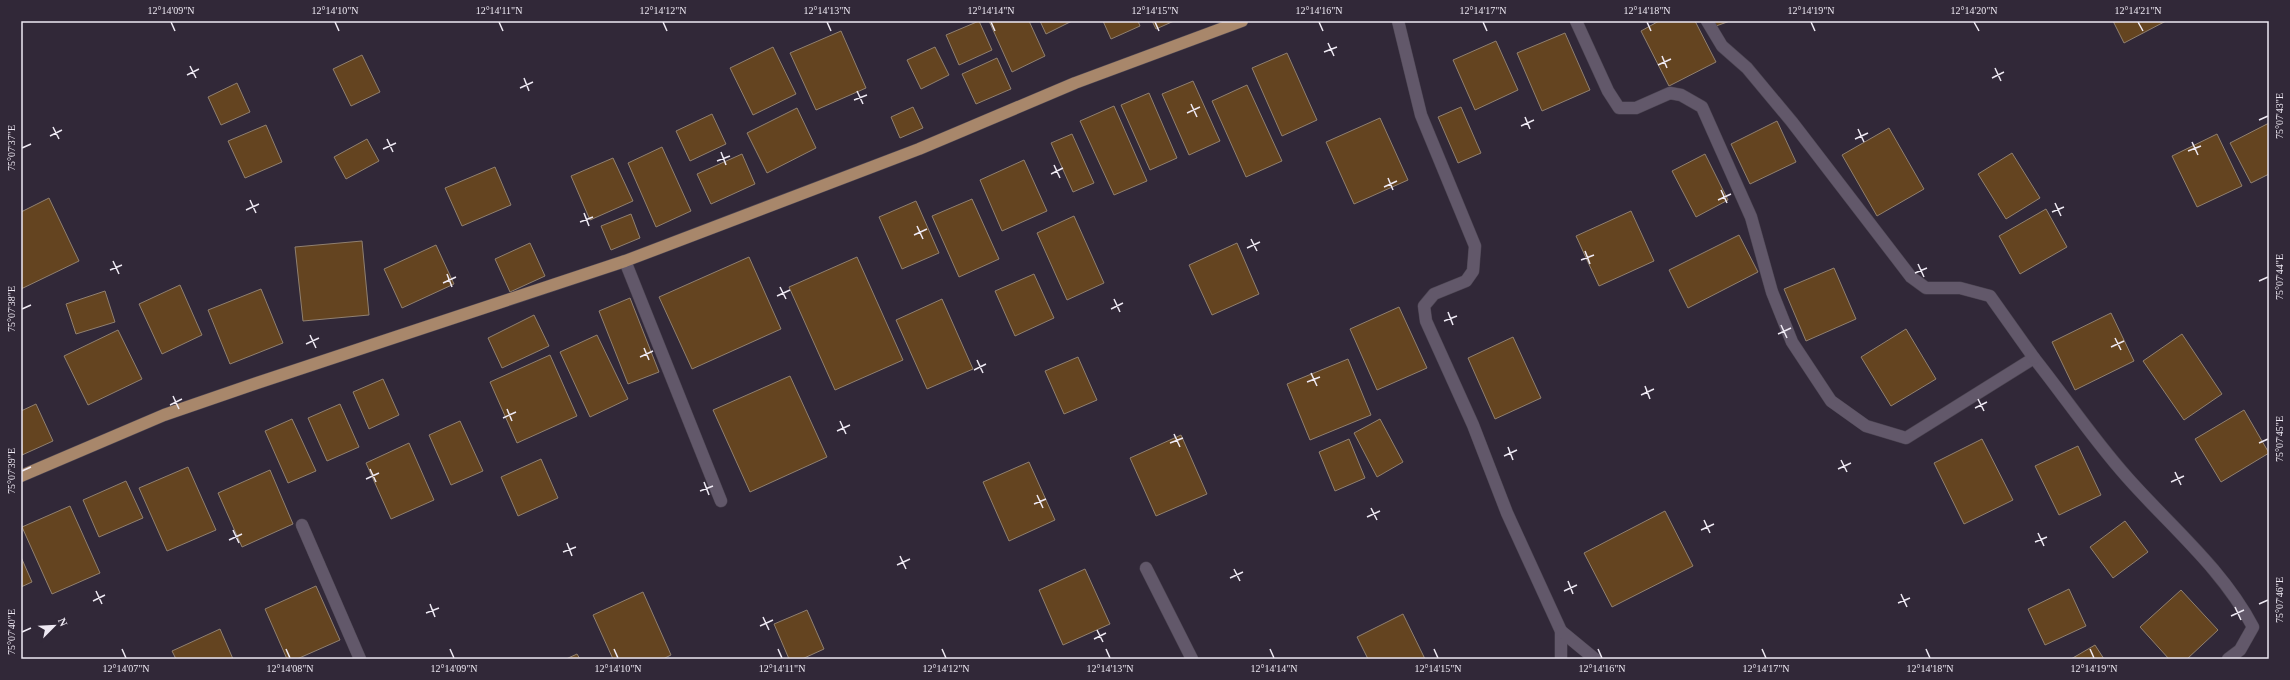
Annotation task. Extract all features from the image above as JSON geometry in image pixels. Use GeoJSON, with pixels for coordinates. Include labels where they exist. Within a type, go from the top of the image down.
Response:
{"type":"FeatureCollection","features":[{"type":"Feature","properties":{"kind":"main road"},"geometry":{"type":"LineString","coordinates":[[21,476],[164,416],[235,390],[625,261],[920,149],[1075,83],[1242,21]]}},
{"type":"Feature","properties":{"kind":"street"},"geometry":{"type":"LineString","coordinates":[[1398,21],[1421,115],[1475,246],[1473,271],[1466,281],[1434,294],[1424,306],[1426,321],[1473,425],[1507,513],[1561,630],[1595,659]]}},
{"type":"Feature","properties":{"kind":"street"},"geometry":{"type":"LineString","coordinates":[[1576,21],[1608,91],[1619,108],[1636,108],[1670,93],[1681,95],[1702,107],[1751,217],[1772,292],[1792,342],[1831,400],[1866,426],[1906,438],[2034,358]]}},
{"type":"Feature","properties":{"kind":"street"},"geometry":{"type":"LineString","coordinates":[[1707,21],[1722,46],[1747,68],[1792,122],[1911,277],[1926,288],[1960,288],[1990,296],[2034,358],[2125,475],[2187,540],[2240,603],[2253,627],[2240,650],[2228,659]]}},
{"type":"Feature","properties":{"kind":"street"},"geometry":{"type":"LineString","coordinates":[[625,261],[721,500]]}},
{"type":"Feature","properties":{"kind":"street"},"geometry":{"type":"LineString","coordinates":[[302,525],[360,659]]}},
{"type":"Feature","properties":{"kind":"street"},"geometry":{"type":"LineString","coordinates":[[1146,568],[1192,659]]}},
{"type":"Feature","properties":{"kind":"street"},"geometry":{"type":"LineString","coordinates":[[1561,630],[1561,659]]}},
{"type":"Feature","properties":{"kind":"building"},"geometry":{"type":"Polygon","coordinates":[[[979,21],[992,50],[959,65],[946,35],[979,21]]]}},
{"type":"Feature","properties":{"kind":"building"},"geometry":{"type":"Polygon","coordinates":[[[989,21],[1029,21],[1045,56],[1012,72],[989,21]]]}},
{"type":"Feature","properties":{"kind":"building"},"geometry":{"type":"Polygon","coordinates":[[[1040,21],[1072,21],[1046,34],[1040,21]]]}},
{"type":"Feature","properties":{"kind":"building"},"geometry":{"type":"Polygon","coordinates":[[[1103,21],[1138,21],[1140,26],[1111,39],[1103,21]]]}},
{"type":"Feature","properties":{"kind":"building"},"geometry":{"type":"Polygon","coordinates":[[[1152,21],[1174,21],[1156,29],[1152,21]]]}},
{"type":"Feature","properties":{"kind":"building"},"geometry":{"type":"Polygon","coordinates":[[[1659,21],[1695,21],[1716,62],[1669,86],[1641,31],[1659,21]]]}},
{"type":"Feature","properties":{"kind":"building"},"geometry":{"type":"Polygon","coordinates":[[[1714,21],[1730,21],[1716,26],[1714,21]]]}},
{"type":"Feature","properties":{"kind":"building"},"geometry":{"type":"Polygon","coordinates":[[[2113,21],[2166,21],[2124,43],[2113,21]]]}},
{"type":"Feature","properties":{"kind":"building"},"geometry":{"type":"Polygon","coordinates":[[[841,31],[866,88],[816,110],[790,53],[841,31]]]}},
{"type":"Feature","properties":{"kind":"building"},"geometry":{"type":"Polygon","coordinates":[[[1565,33],[1590,90],[1542,111],[1517,53],[1565,33]]]}},
{"type":"Feature","properties":{"kind":"building"},"geometry":{"type":"Polygon","coordinates":[[[1496,41],[1518,90],[1475,110],[1453,60],[1496,41]]]}},
{"type":"Feature","properties":{"kind":"building"},"geometry":{"type":"Polygon","coordinates":[[[773,47],[796,94],[753,115],[730,68],[773,47]]]}},
{"type":"Feature","properties":{"kind":"building"},"geometry":{"type":"Polygon","coordinates":[[[935,47],[949,75],[921,89],[907,60],[935,47]]]}},
{"type":"Feature","properties":{"kind":"building"},"geometry":{"type":"Polygon","coordinates":[[[1287,53],[1317,120],[1282,136],[1252,68],[1287,53]]]}},
{"type":"Feature","properties":{"kind":"building"},"geometry":{"type":"Polygon","coordinates":[[[362,55],[380,92],[351,106],[333,69],[362,55]]]}},
{"type":"Feature","properties":{"kind":"building"},"geometry":{"type":"Polygon","coordinates":[[[997,58],[1011,89],[976,104],[962,74],[997,58]]]}},
{"type":"Feature","properties":{"kind":"building"},"geometry":{"type":"Polygon","coordinates":[[[1193,81],[1220,141],[1189,155],[1162,94],[1193,81]]]}},
{"type":"Feature","properties":{"kind":"building"},"geometry":{"type":"Polygon","coordinates":[[[237,83],[250,112],[221,125],[208,97],[237,83]]]}},
{"type":"Feature","properties":{"kind":"building"},"geometry":{"type":"Polygon","coordinates":[[[1247,85],[1282,161],[1246,177],[1212,101],[1247,85]]]}},
{"type":"Feature","properties":{"kind":"building"},"geometry":{"type":"Polygon","coordinates":[[[1149,93],[1177,158],[1150,170],[1121,105],[1149,93]]]}},
{"type":"Feature","properties":{"kind":"building"},"geometry":{"type":"Polygon","coordinates":[[[1114,106],[1147,181],[1114,195],[1080,121],[1114,106]]]}},
{"type":"Feature","properties":{"kind":"building"},"geometry":{"type":"Polygon","coordinates":[[[913,107],[923,128],[900,138],[891,117],[913,107]]]}},
{"type":"Feature","properties":{"kind":"building"},"geometry":{"type":"Polygon","coordinates":[[[1461,107],[1481,153],[1458,163],[1438,117],[1461,107]]]}},
{"type":"Feature","properties":{"kind":"building"},"geometry":{"type":"Polygon","coordinates":[[[797,108],[816,148],[767,173],[747,133],[797,108]]]}},
{"type":"Feature","properties":{"kind":"building"},"geometry":{"type":"Polygon","coordinates":[[[712,114],[726,144],[690,161],[676,131],[712,114]]]}},
{"type":"Feature","properties":{"kind":"building"},"geometry":{"type":"Polygon","coordinates":[[[1380,118],[1408,180],[1354,204],[1326,142],[1380,118]]]}},
{"type":"Feature","properties":{"kind":"building"},"geometry":{"type":"Polygon","coordinates":[[[1777,121],[1796,162],[1750,184],[1731,144],[1777,121]]]}},
{"type":"Feature","properties":{"kind":"building"},"geometry":{"type":"Polygon","coordinates":[[[2269,123],[2269,174],[2251,183],[2230,143],[2269,123]]]}},
{"type":"Feature","properties":{"kind":"building"},"geometry":{"type":"Polygon","coordinates":[[[266,125],[282,162],[245,178],[228,141],[266,125]]]}},
{"type":"Feature","properties":{"kind":"building"},"geometry":{"type":"Polygon","coordinates":[[[1889,128],[1924,189],[1877,216],[1842,155],[1889,128]]]}},
{"type":"Feature","properties":{"kind":"building"},"geometry":{"type":"Polygon","coordinates":[[[1072,134],[1094,183],[1073,192],[1051,143],[1072,134]]]}},
{"type":"Feature","properties":{"kind":"building"},"geometry":{"type":"Polygon","coordinates":[[[2217,134],[2242,186],[2197,207],[2172,156],[2217,134]]]}},
{"type":"Feature","properties":{"kind":"building"},"geometry":{"type":"Polygon","coordinates":[[[367,139],[379,161],[346,179],[334,157],[367,139]]]}},
{"type":"Feature","properties":{"kind":"building"},"geometry":{"type":"Polygon","coordinates":[[[662,147],[691,211],[656,227],[628,163],[662,147]]]}},
{"type":"Feature","properties":{"kind":"building"},"geometry":{"type":"Polygon","coordinates":[[[2012,153],[2040,198],[2006,219],[1978,174],[2012,153]]]}},
{"type":"Feature","properties":{"kind":"building"},"geometry":{"type":"Polygon","coordinates":[[[742,154],[755,184],[711,204],[697,174],[742,154]]]}},
{"type":"Feature","properties":{"kind":"building"},"geometry":{"type":"Polygon","coordinates":[[[1705,154],[1728,200],[1696,217],[1672,171],[1705,154]]]}},
{"type":"Feature","properties":{"kind":"building"},"geometry":{"type":"Polygon","coordinates":[[[613,158],[633,201],[590,220],[571,176],[613,158]]]}},
{"type":"Feature","properties":{"kind":"building"},"geometry":{"type":"Polygon","coordinates":[[[1024,160],[1047,211],[1002,231],[980,180],[1024,160]]]}},
{"type":"Feature","properties":{"kind":"building"},"geometry":{"type":"Polygon","coordinates":[[[495,167],[511,205],[462,226],[445,188],[495,167]]]}},
{"type":"Feature","properties":{"kind":"building"},"geometry":{"type":"Polygon","coordinates":[[[49,198],[79,261],[21,289],[21,212],[49,198]]]}},
{"type":"Feature","properties":{"kind":"building"},"geometry":{"type":"Polygon","coordinates":[[[972,199],[999,259],[959,277],[932,216],[972,199]]]}},
{"type":"Feature","properties":{"kind":"building"},"geometry":{"type":"Polygon","coordinates":[[[916,201],[939,253],[902,269],[879,217],[916,201]]]}},
{"type":"Feature","properties":{"kind":"building"},"geometry":{"type":"Polygon","coordinates":[[[2046,209],[2067,247],[2020,274],[1999,236],[2046,209]]]}},
{"type":"Feature","properties":{"kind":"building"},"geometry":{"type":"Polygon","coordinates":[[[1631,211],[1654,261],[1599,286],[1576,236],[1631,211]]]}},
{"type":"Feature","properties":{"kind":"building"},"geometry":{"type":"Polygon","coordinates":[[[631,214],[640,238],[611,250],[601,226],[631,214]]]}},
{"type":"Feature","properties":{"kind":"building"},"geometry":{"type":"Polygon","coordinates":[[[1074,216],[1104,283],[1067,300],[1037,233],[1074,216]]]}},
{"type":"Feature","properties":{"kind":"building"},"geometry":{"type":"Polygon","coordinates":[[[1739,235],[1758,272],[1688,308],[1669,270],[1739,235]]]}},
{"type":"Feature","properties":{"kind":"building"},"geometry":{"type":"Polygon","coordinates":[[[362,241],[369,315],[303,321],[295,247],[362,241]]]}},
{"type":"Feature","properties":{"kind":"building"},"geometry":{"type":"Polygon","coordinates":[[[530,243],[545,276],[510,292],[495,259],[530,243]]]}},
{"type":"Feature","properties":{"kind":"building"},"geometry":{"type":"Polygon","coordinates":[[[1237,243],[1259,294],[1212,315],[1189,265],[1237,243]]]}},
{"type":"Feature","properties":{"kind":"building"},"geometry":{"type":"Polygon","coordinates":[[[436,245],[454,284],[402,308],[384,269],[436,245]]]}},
{"type":"Feature","properties":{"kind":"building"},"geometry":{"type":"Polygon","coordinates":[[[749,257],[781,329],[692,369],[659,297],[749,257]]]}},
{"type":"Feature","properties":{"kind":"building"},"geometry":{"type":"Polygon","coordinates":[[[857,257],[903,360],[835,390],[789,287],[857,257]]]}},
{"type":"Feature","properties":{"kind":"building"},"geometry":{"type":"Polygon","coordinates":[[[1834,268],[1856,319],[1806,341],[1784,289],[1834,268]]]}},
{"type":"Feature","properties":{"kind":"building"},"geometry":{"type":"Polygon","coordinates":[[[1034,274],[1054,318],[1015,336],[995,291],[1034,274]]]}},
{"type":"Feature","properties":{"kind":"building"},"geometry":{"type":"Polygon","coordinates":[[[180,285],[202,335],[162,354],[139,304],[180,285]]]}},
{"type":"Feature","properties":{"kind":"building"},"geometry":{"type":"Polygon","coordinates":[[[261,289],[283,343],[230,364],[208,310],[261,289]]]}},
{"type":"Feature","properties":{"kind":"building"},"geometry":{"type":"Polygon","coordinates":[[[105,291],[115,322],[76,334],[66,304],[105,291]]]}},
{"type":"Feature","properties":{"kind":"building"},"geometry":{"type":"Polygon","coordinates":[[[630,298],[659,372],[628,384],[599,311],[630,298]]]}},
{"type":"Feature","properties":{"kind":"building"},"geometry":{"type":"Polygon","coordinates":[[[942,299],[973,369],[927,389],[896,320],[942,299]]]}},
{"type":"Feature","properties":{"kind":"building"},"geometry":{"type":"Polygon","coordinates":[[[1399,307],[1427,368],[1377,390],[1350,329],[1399,307]]]}},
{"type":"Feature","properties":{"kind":"building"},"geometry":{"type":"Polygon","coordinates":[[[2111,313],[2134,361],[2075,390],[2052,342],[2111,313]]]}},
{"type":"Feature","properties":{"kind":"building"},"geometry":{"type":"Polygon","coordinates":[[[534,315],[549,346],[502,368],[488,338],[534,315]]]}},
{"type":"Feature","properties":{"kind":"building"},"geometry":{"type":"Polygon","coordinates":[[[1906,329],[1936,379],[1891,406],[1861,357],[1906,329]]]}},
{"type":"Feature","properties":{"kind":"building"},"geometry":{"type":"Polygon","coordinates":[[[118,330],[142,379],[88,405],[64,356],[118,330]]]}},
{"type":"Feature","properties":{"kind":"building"},"geometry":{"type":"Polygon","coordinates":[[[2182,334],[2222,394],[2184,420],[2143,361],[2182,334]]]}},
{"type":"Feature","properties":{"kind":"building"},"geometry":{"type":"Polygon","coordinates":[[[597,335],[628,399],[590,417],[560,352],[597,335]]]}},
{"type":"Feature","properties":{"kind":"building"},"geometry":{"type":"Polygon","coordinates":[[[1513,337],[1541,398],[1495,419],[1468,358],[1513,337]]]}},
{"type":"Feature","properties":{"kind":"building"},"geometry":{"type":"Polygon","coordinates":[[[550,355],[577,416],[517,443],[490,382],[550,355]]]}},
{"type":"Feature","properties":{"kind":"building"},"geometry":{"type":"Polygon","coordinates":[[[1078,357],[1097,400],[1064,414],[1045,371],[1078,357]]]}},
{"type":"Feature","properties":{"kind":"building"},"geometry":{"type":"Polygon","coordinates":[[[1348,359],[1371,415],[1310,440],[1287,384],[1348,359]]]}},
{"type":"Feature","properties":{"kind":"building"},"geometry":{"type":"Polygon","coordinates":[[[790,376],[827,457],[750,492],[713,410],[790,376]]]}},
{"type":"Feature","properties":{"kind":"building"},"geometry":{"type":"Polygon","coordinates":[[[383,379],[399,415],[369,429],[353,392],[383,379]]]}},
{"type":"Feature","properties":{"kind":"building"},"geometry":{"type":"Polygon","coordinates":[[[36,404],[53,441],[22,455],[21,411],[36,404]]]}},
{"type":"Feature","properties":{"kind":"building"},"geometry":{"type":"Polygon","coordinates":[[[340,404],[359,447],[327,461],[308,418],[340,404]]]}},
{"type":"Feature","properties":{"kind":"building"},"geometry":{"type":"Polygon","coordinates":[[[2244,410],[2269,453],[2221,482],[2195,439],[2244,410]]]}},
{"type":"Feature","properties":{"kind":"building"},"geometry":{"type":"Polygon","coordinates":[[[292,419],[316,471],[288,483],[265,431],[292,419]]]}},
{"type":"Feature","properties":{"kind":"building"},"geometry":{"type":"Polygon","coordinates":[[[1380,419],[1403,462],[1377,477],[1354,433],[1380,419]]]}},
{"type":"Feature","properties":{"kind":"building"},"geometry":{"type":"Polygon","coordinates":[[[460,421],[483,471],[451,485],[429,435],[460,421]]]}},
{"type":"Feature","properties":{"kind":"building"},"geometry":{"type":"Polygon","coordinates":[[[1181,435],[1207,494],[1156,516],[1130,458],[1181,435]]]}},
{"type":"Feature","properties":{"kind":"building"},"geometry":{"type":"Polygon","coordinates":[[[1349,439],[1365,478],[1335,491],[1319,452],[1349,439]]]}},
{"type":"Feature","properties":{"kind":"building"},"geometry":{"type":"Polygon","coordinates":[[[1982,439],[2013,500],[1964,524],[1934,463],[1982,439]]]}},
{"type":"Feature","properties":{"kind":"building"},"geometry":{"type":"Polygon","coordinates":[[[409,443],[434,500],[391,519],[366,463],[409,443]]]}},
{"type":"Feature","properties":{"kind":"building"},"geometry":{"type":"Polygon","coordinates":[[[2078,446],[2101,495],[2059,515],[2035,466],[2078,446]]]}},
{"type":"Feature","properties":{"kind":"building"},"geometry":{"type":"Polygon","coordinates":[[[541,459],[558,498],[518,516],[501,477],[541,459]]]}},
{"type":"Feature","properties":{"kind":"building"},"geometry":{"type":"Polygon","coordinates":[[[1029,462],[1055,520],[1009,541],[983,482],[1029,462]]]}},
{"type":"Feature","properties":{"kind":"building"},"geometry":{"type":"Polygon","coordinates":[[[188,467],[216,530],[167,551],[139,488],[188,467]]]}},
{"type":"Feature","properties":{"kind":"building"},"geometry":{"type":"Polygon","coordinates":[[[270,470],[293,524],[242,547],[218,493],[270,470]]]}},
{"type":"Feature","properties":{"kind":"building"},"geometry":{"type":"Polygon","coordinates":[[[126,481],[143,518],[99,537],[83,500],[126,481]]]}},
{"type":"Feature","properties":{"kind":"building"},"geometry":{"type":"Polygon","coordinates":[[[70,506],[100,573],[52,594],[22,527],[70,506]]]}},
{"type":"Feature","properties":{"kind":"building"},"geometry":{"type":"Polygon","coordinates":[[[1665,511],[1693,566],[1612,607],[1584,553],[1665,511]]]}},
{"type":"Feature","properties":{"kind":"building"},"geometry":{"type":"Polygon","coordinates":[[[2125,521],[2148,552],[2113,578],[2090,547],[2125,521]]]}},
{"type":"Feature","properties":{"kind":"building"},"geometry":{"type":"Polygon","coordinates":[[[21,557],[32,582],[21,587],[21,557]]]}},
{"type":"Feature","properties":{"kind":"building"},"geometry":{"type":"Polygon","coordinates":[[[1085,569],[1110,624],[1063,645],[1039,590],[1085,569]]]}},
{"type":"Feature","properties":{"kind":"building"},"geometry":{"type":"Polygon","coordinates":[[[316,586],[340,640],[297,659],[287,659],[265,609],[316,586]]]}},
{"type":"Feature","properties":{"kind":"building"},"geometry":{"type":"Polygon","coordinates":[[[2069,589],[2086,626],[2045,645],[2028,609],[2069,589]]]}},
{"type":"Feature","properties":{"kind":"building"},"geometry":{"type":"Polygon","coordinates":[[[2181,590],[2218,630],[2187,659],[2169,659],[2140,627],[2181,590]]]}},
{"type":"Feature","properties":{"kind":"building"},"geometry":{"type":"Polygon","coordinates":[[[643,592],[671,655],[663,659],[613,659],[593,615],[643,592]]]}},
{"type":"Feature","properties":{"kind":"building"},"geometry":{"type":"Polygon","coordinates":[[[807,610],[824,649],[802,659],[789,659],[774,624],[807,610]]]}},
{"type":"Feature","properties":{"kind":"building"},"geometry":{"type":"Polygon","coordinates":[[[1403,614],[1425,659],[1368,659],[1357,637],[1403,614]]]}},
{"type":"Feature","properties":{"kind":"building"},"geometry":{"type":"Polygon","coordinates":[[[220,629],[233,659],[176,659],[172,651],[220,629]]]}},
{"type":"Feature","properties":{"kind":"building"},"geometry":{"type":"Polygon","coordinates":[[[2095,645],[2104,659],[2071,659],[2095,645]]]}},
{"type":"Feature","properties":{"kind":"building"},"geometry":{"type":"Polygon","coordinates":[[[577,654],[580,659],[566,659],[577,654]]]}}]}
